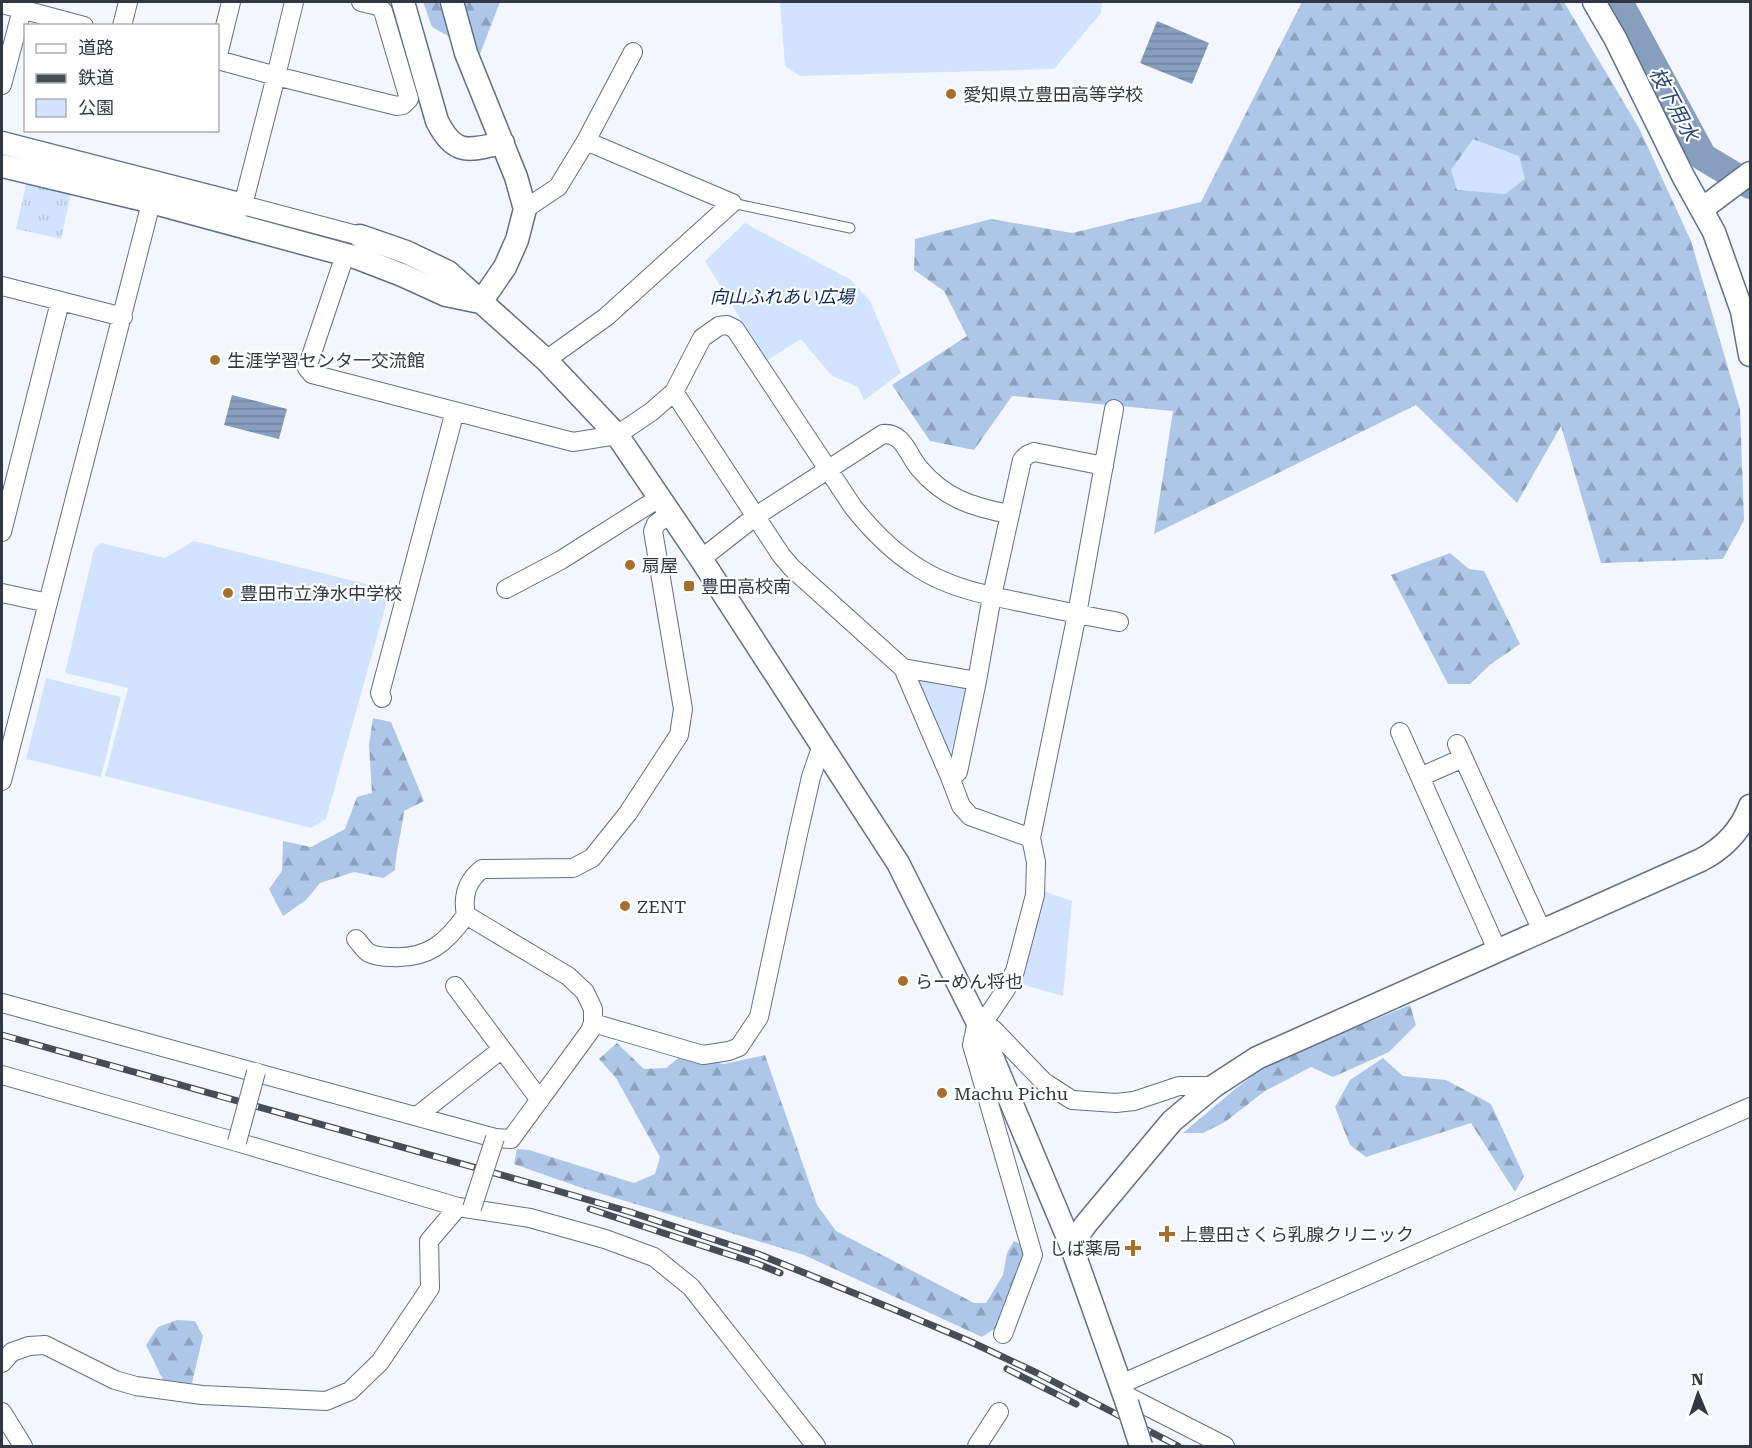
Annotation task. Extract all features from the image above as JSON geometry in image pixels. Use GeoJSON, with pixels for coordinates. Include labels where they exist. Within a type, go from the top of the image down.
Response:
{"type":"FeatureCollection","features":[{"type":"Feature","properties":{"kind":"street"},"geometry":{"type":"LineString","coordinates":[[122,24],[128,2]]}},
{"type":"Feature","properties":{"kind":"street"},"geometry":{"type":"LineString","coordinates":[[219,51],[231,2]]}},
{"type":"Feature","properties":{"kind":"street"},"geometry":{"type":"LineString","coordinates":[[243,205],[294,2]]}},
{"type":"Feature","properties":{"kind":"street"},"geometry":{"type":"LineString","coordinates":[[219,60],[397,106],[403,105],[408,99],[383,11],[378,6],[361,2]]}},
{"type":"Feature","properties":{"kind":"street"},"geometry":{"type":"LineString","coordinates":[[403,2],[437,121],[447,139],[452,144],[463,148],[480,148],[502,143]]}},
{"type":"Feature","properties":{"kind":"street"},"geometry":{"type":"LineString","coordinates":[[452,2],[466,53],[516,177],[525,209],[517,240],[505,267],[481,302]]}},
{"type":"Feature","properties":{"kind":"street"},"geometry":{"type":"LineString","coordinates":[[1594,2],[1714,232],[1742,310],[1750,355]]}},
{"type":"Feature","properties":{"kind":"street"},"geometry":{"type":"LineString","coordinates":[[2,4],[23,6],[78,24]]}},
{"type":"Feature","properties":{"kind":"street"},"geometry":{"type":"LineString","coordinates":[[2,86],[23,6]]}},
{"type":"Feature","properties":{"kind":"street"},"geometry":{"type":"LineString","coordinates":[[525,209],[558,187],[586,141],[633,52]]}},
{"type":"Feature","properties":{"kind":"street"},"geometry":{"type":"LineString","coordinates":[[546,360],[606,317],[732,203],[586,141]]}},
{"type":"Feature","properties":{"kind":"street"},"geometry":{"type":"LineString","coordinates":[[2,143],[243,205],[291,235],[360,236],[406,252],[448,272],[546,360],[618,435],[890,849],[977,1021],[1071,1245],[1141,1446]]}},
{"type":"Feature","properties":{"kind":"street"},"geometry":{"type":"LineString","coordinates":[[2,166],[291,235],[402,275],[446,295],[481,302]]}},
{"type":"Feature","properties":{"kind":"street"},"geometry":{"type":"LineString","coordinates":[[1702,209],[1750,173]]}},
{"type":"Feature","properties":{"kind":"street"},"geometry":{"type":"LineString","coordinates":[[2,781],[151,203]]}},
{"type":"Feature","properties":{"kind":"street"},"geometry":{"type":"LineString","coordinates":[[345,255],[307,368],[312,374],[573,442],[618,435],[651,412],[674,392],[702,338],[719,326],[727,325],[732,327],[864,522],[890,548],[920,569],[950,584],[992,596],[1119,622]]}},
{"type":"Feature","properties":{"kind":"street"},"geometry":{"type":"LineString","coordinates":[[2,286],[123,317]]}},
{"type":"Feature","properties":{"kind":"street"},"geometry":{"type":"LineString","coordinates":[[2,532],[60,302]]}},
{"type":"Feature","properties":{"kind":"street"},"geometry":{"type":"LineString","coordinates":[[674,392],[781,555],[792,568],[903,668],[961,806],[970,816],[1031,838]]}},
{"type":"Feature","properties":{"kind":"street"},"geometry":{"type":"LineString","coordinates":[[1003,1334],[1033,1255],[972,1045],[977,1021],[990,1013],[1015,971],[1035,895],[1036,862],[1031,838],[1077,614],[1114,409]]}},
{"type":"Feature","properties":{"kind":"street"},"geometry":{"type":"LineString","coordinates":[[382,698],[380,693],[455,411]]}},
{"type":"Feature","properties":{"kind":"street"},"geometry":{"type":"LineString","coordinates":[[701,559],[756,516],[883,434],[892,434],[899,438],[918,467],[947,493],[972,506],[1010,514]]}},
{"type":"Feature","properties":{"kind":"street"},"geometry":{"type":"LineString","coordinates":[[950,777],[958,772],[992,596],[1021,463],[1030,453],[1104,465]]}},
{"type":"Feature","properties":{"kind":"street"},"geometry":{"type":"LineString","coordinates":[[506,589],[664,506]]}},
{"type":"Feature","properties":{"kind":"street"},"geometry":{"type":"LineString","coordinates":[[356,939],[369,953],[383,957],[405,958],[431,951],[451,936],[466,915],[464,905],[471,877],[482,869],[573,868],[592,858],[628,813],[679,735],[683,709],[652,531],[664,506]]}},
{"type":"Feature","properties":{"kind":"street"},"geometry":{"type":"LineString","coordinates":[[2,593],[48,603]]}},
{"type":"Feature","properties":{"kind":"street"},"geometry":{"type":"LineString","coordinates":[[903,668],[977,681]]}},
{"type":"Feature","properties":{"kind":"street"},"geometry":{"type":"LineString","coordinates":[[1400,732],[1498,952]]}},
{"type":"Feature","properties":{"kind":"street"},"geometry":{"type":"LineString","coordinates":[[593,1023],[703,1055],[739,1047],[759,1017],[800,823],[811,777],[822,745]]}},
{"type":"Feature","properties":{"kind":"street"},"geometry":{"type":"LineString","coordinates":[[1420,777],[1460,751],[1542,931]]}},
{"type":"Feature","properties":{"kind":"street"},"geometry":{"type":"LineString","coordinates":[[1071,1245],[1172,1121],[1214,1086],[1257,1058],[1714,854],[1736,833],[1749,815]]}},
{"type":"Feature","properties":{"kind":"street"},"geometry":{"type":"LineString","coordinates":[[2,1003],[495,1138],[511,1139],[590,1031],[593,1023],[593,1008],[585,992],[568,976],[466,915]]}},
{"type":"Feature","properties":{"kind":"street"},"geometry":{"type":"LineString","coordinates":[[455,986],[540,1100]]}},
{"type":"Feature","properties":{"kind":"street"},"geometry":{"type":"LineString","coordinates":[[977,1021],[993,1029],[1044,1083],[1072,1100],[1116,1103],[1134,1101],[1179,1086],[1214,1086]]}},
{"type":"Feature","properties":{"kind":"street"},"geometry":{"type":"LineString","coordinates":[[417,1116],[502,1049]]}},
{"type":"Feature","properties":{"kind":"street"},"geometry":{"type":"LineString","coordinates":[[237,1142],[256,1072]]}},
{"type":"Feature","properties":{"kind":"street"},"geometry":{"type":"LineString","coordinates":[[2,1075],[465,1208],[530,1218],[605,1239],[654,1257],[691,1287],[816,1446]]}},
{"type":"Feature","properties":{"kind":"street"},"geometry":{"type":"LineString","coordinates":[[1124,1394],[1750,1107]]}},
{"type":"Feature","properties":{"kind":"street"},"geometry":{"type":"LineString","coordinates":[[2,1363],[12,1352],[29,1346],[45,1345],[107,1376],[136,1386],[202,1395],[326,1401],[350,1391],[380,1362],[430,1288],[429,1241],[465,1208],[495,1138]]}},
{"type":"Feature","properties":{"kind":"street"},"geometry":{"type":"LineString","coordinates":[[1124,1394],[1225,1446]]}},
{"type":"Feature","properties":{"kind":"street"},"geometry":{"type":"LineString","coordinates":[[2,1412],[22,1446]]}},
{"type":"Feature","properties":{"kind":"street"},"geometry":{"type":"LineString","coordinates":[[977,1446],[999,1412]]}},
{"type":"Feature","properties":{"kind":"lane"},"geometry":{"type":"LineString","coordinates":[[732,203],[850,228]]}},
{"type":"Feature","properties":{"kind":"green space"},"geometry":{"type":"Polygon","coordinates":[[[423,2],[500,2],[480,54],[432,27],[423,2]]]}},
{"type":"Feature","properties":{"kind":"green space"},"geometry":{"type":"Polygon","coordinates":[[[780,2],[1102,2],[1101,13],[1054,69],[800,76],[785,66],[780,2]]]}},
{"type":"Feature","properties":{"kind":"green space"},"geometry":{"type":"Polygon","coordinates":[[[1302,2],[1564,2],[1639,128],[1691,241],[1740,409],[1744,520],[1723,559],[1601,563],[1561,426],[1517,503],[1416,405],[1154,534],[1173,411],[1012,396],[974,450],[930,441],[892,385],[967,336],[944,291],[914,270],[915,239],[991,219],[1072,233],[1201,202],[1302,2]]]}},
{"type":"Feature","properties":{"kind":"green space"},"geometry":{"type":"Polygon","coordinates":[[[1473,139],[1519,156],[1525,179],[1505,194],[1457,190],[1451,170],[1473,139]]]}},
{"type":"Feature","properties":{"kind":"green space"},"geometry":{"type":"Polygon","coordinates":[[[26,184],[71,194],[61,239],[16,229],[26,184]]]}},
{"type":"Feature","properties":{"kind":"green space","name":"向山ふれあい広場"},"geometry":{"type":"Polygon","coordinates":[[[745,223],[851,280],[870,301],[901,373],[864,400],[858,387],[832,376],[801,339],[766,361],[705,261],[745,223]]]}},
{"type":"Feature","properties":{"kind":"green space"},"geometry":{"type":"Polygon","coordinates":[[[194,541],[390,590],[326,819],[311,828],[105,776],[128,688],[65,673],[94,549],[101,543],[165,558],[194,541]]]}},
{"type":"Feature","properties":{"kind":"green space"},"geometry":{"type":"Polygon","coordinates":[[[1450,553],[1469,569],[1484,571],[1520,644],[1491,664],[1470,684],[1448,684],[1391,575],[1450,553]]]}},
{"type":"Feature","properties":{"kind":"green space"},"geometry":{"type":"Polygon","coordinates":[[[46,678],[121,697],[101,777],[26,759],[46,678]]]}},
{"type":"Feature","properties":{"kind":"green space"},"geometry":{"type":"Polygon","coordinates":[[[913,678],[968,687],[950,755],[913,678]]]}},
{"type":"Feature","properties":{"kind":"green space"},"geometry":{"type":"Polygon","coordinates":[[[373,718],[391,722],[424,801],[404,811],[395,870],[383,878],[354,872],[320,883],[306,900],[283,916],[269,889],[282,871],[283,841],[311,847],[345,829],[357,797],[372,793],[369,745],[373,718]]]}},
{"type":"Feature","properties":{"kind":"green space"},"geometry":{"type":"Polygon","coordinates":[[[1043,891],[1072,901],[1063,996],[1017,983],[1043,891]]]}},
{"type":"Feature","properties":{"kind":"green space"},"geometry":{"type":"Polygon","coordinates":[[[1410,1005],[1416,1025],[1389,1052],[1333,1077],[1311,1067],[1265,1091],[1225,1122],[1203,1133],[1183,1133],[1259,1071],[1323,1041],[1410,1005]]]}},
{"type":"Feature","properties":{"kind":"green space"},"geometry":{"type":"Polygon","coordinates":[[[617,1043],[644,1069],[666,1068],[681,1056],[724,1064],[765,1055],[817,1205],[836,1231],[974,1303],[986,1303],[1003,1275],[1007,1253],[1014,1241],[1025,1246],[1024,1260],[999,1326],[982,1337],[804,1255],[579,1187],[514,1164],[517,1149],[529,1150],[634,1183],[655,1174],[660,1157],[616,1078],[599,1059],[617,1043]]]}},
{"type":"Feature","properties":{"kind":"green space"},"geometry":{"type":"Polygon","coordinates":[[[1383,1058],[1403,1076],[1446,1080],[1491,1104],[1524,1176],[1515,1192],[1471,1123],[1366,1157],[1350,1145],[1335,1107],[1350,1080],[1383,1058]]]}},
{"type":"Feature","properties":{"kind":"green space"},"geometry":{"type":"Polygon","coordinates":[[[177,1320],[195,1321],[203,1336],[192,1383],[164,1382],[146,1345],[158,1327],[177,1320]]]}},
{"type":"Feature","properties":{"kind":"shaded area"},"geometry":{"type":"Polygon","coordinates":[[[1157,21],[1209,43],[1192,84],[1140,63],[1157,21]]]}},
{"type":"Feature","properties":{"kind":"shaded area"},"geometry":{"type":"Polygon","coordinates":[[[232,395],[287,409],[279,439],[224,425],[232,395]]]}},
{"type":"Feature","properties":{"kind":"waterway","name":"枝下用水"},"geometry":{"type":"LineString","coordinates":[[1619,2],[1703,157],[1750,185]]}},
{"type":"Feature","properties":{"kind":"railway"},"geometry":{"type":"LineString","coordinates":[[2,1035],[544,1187],[630,1212],[758,1254],[969,1341],[1037,1373],[1178,1446]]}},
{"type":"Feature","properties":{"kind":"railway"},"geometry":{"type":"LineString","coordinates":[[590,1209],[780,1273]]}},
{"type":"Feature","properties":{"kind":"railway"},"geometry":{"type":"LineString","coordinates":[[1007,1369],[1076,1404]]}},
{"type":"Feature","properties":{"kind":"place","name":"愛知県立豊田高等学校"},"geometry":{"type":"Point","coordinates":[951,94]}},
{"type":"Feature","properties":{"kind":"place","name":"生涯学習センタ一交流館"},"geometry":{"type":"Point","coordinates":[215,360]}},
{"type":"Feature","properties":{"kind":"place","name":"扇屋"},"geometry":{"type":"Point","coordinates":[630,565]}},
{"type":"Feature","properties":{"kind":"place","name":"豊田高校南"},"geometry":{"type":"Point","coordinates":[689,586]}},
{"type":"Feature","properties":{"kind":"place","name":"豊田市立浄水中学校"},"geometry":{"type":"Point","coordinates":[228,593]}},
{"type":"Feature","properties":{"kind":"place","name":"ZENT"},"geometry":{"type":"Point","coordinates":[625,906]}},
{"type":"Feature","properties":{"kind":"place","name":"らーめん将也"},"geometry":{"type":"Point","coordinates":[903,981]}},
{"type":"Feature","properties":{"kind":"place","name":"Machu Pichu"},"geometry":{"type":"Point","coordinates":[942,1093]}},
{"type":"Feature","properties":{"kind":"place","name":"上豊田さくら乳腺クリニック"},"geometry":{"type":"Point","coordinates":[1167,1234]}},
{"type":"Feature","properties":{"kind":"place","name":"しば薬局"},"geometry":{"type":"Point","coordinates":[1133,1248]}}]}
